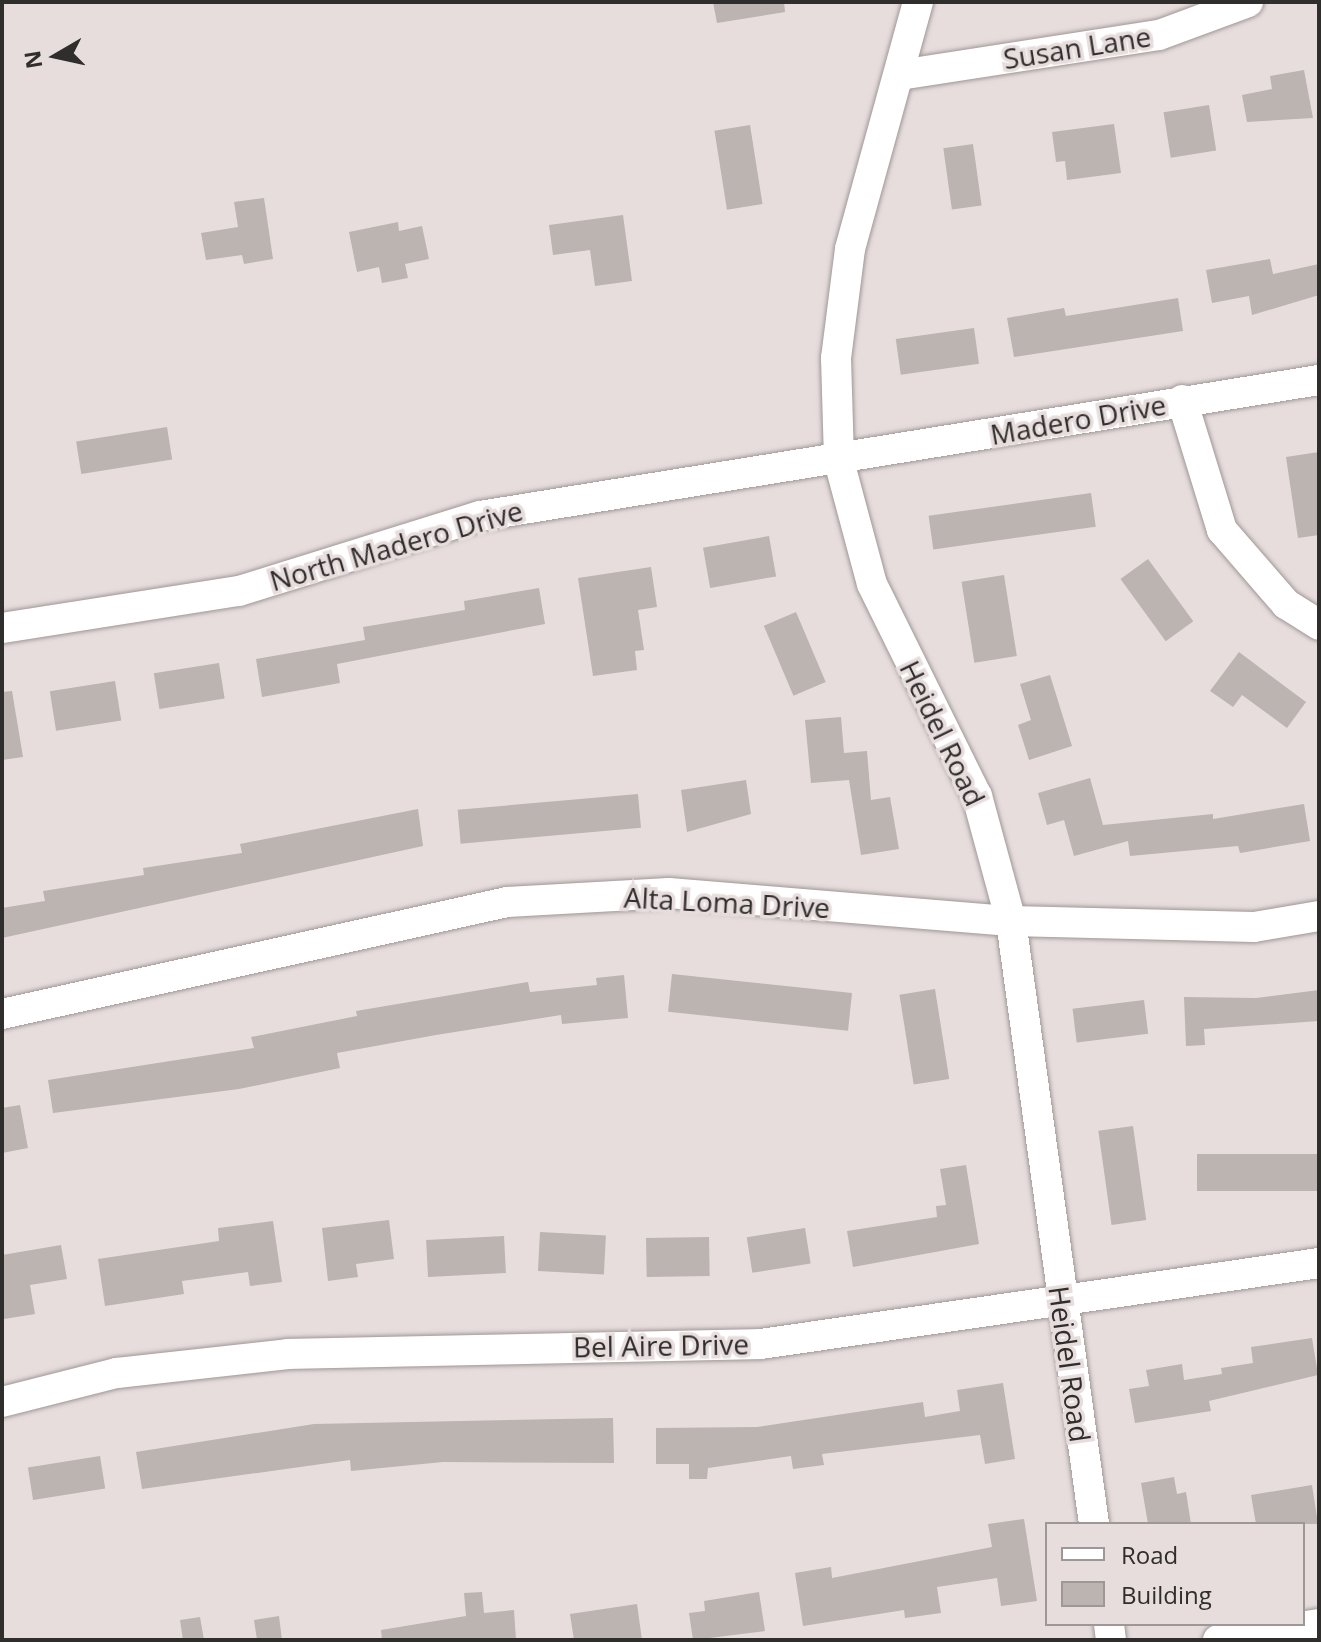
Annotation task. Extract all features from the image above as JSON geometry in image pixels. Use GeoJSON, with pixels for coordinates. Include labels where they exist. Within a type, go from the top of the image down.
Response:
{"type":"FeatureCollection","features":[{"type":"Feature","properties":{"kind":"street","name":"Heidel Road"},"geometry":{"type":"LineString","coordinates":[[918,2],[850,249],[836,358],[839,461],[872,584],[977,796],[1011,921],[1061,1303],[1094,1522]]}},
{"type":"Feature","properties":{"kind":"street","name":"Susan Lane"},"geometry":{"type":"LineString","coordinates":[[900,75],[1159,35],[1248,2]]}},
{"type":"Feature","properties":{"kind":"street","name":"Madero Drive"},"geometry":{"type":"LineString","coordinates":[[839,461],[1182,400],[1319,380]]}},
{"type":"Feature","properties":{"kind":"street"},"geometry":{"type":"LineString","coordinates":[[1182,400],[1222,530],[1286,604],[1319,625]]}},
{"type":"Feature","properties":{"kind":"street","name":"North Madero Drive"},"geometry":{"type":"LineString","coordinates":[[2,628],[239,591],[480,516],[839,461]]}},
{"type":"Feature","properties":{"kind":"street","name":"Alta Loma Drive"},"geometry":{"type":"LineString","coordinates":[[2,1014],[507,902],[669,893],[1011,921],[1254,927],[1319,916]]}},
{"type":"Feature","properties":{"kind":"street","name":"Bel Aire Drive"},"geometry":{"type":"LineString","coordinates":[[2,1402],[117,1373],[288,1354],[761,1344],[1061,1303],[1319,1263]]}},
{"type":"Feature","properties":{"kind":"street"},"geometry":{"type":"LineString","coordinates":[[1218,1640],[1319,1624]]}},
{"type":"Feature","properties":{"kind":"building"},"geometry":{"type":"Polygon","coordinates":[[[713,2],[784,2],[785,12],[717,23],[713,2]]]}},
{"type":"Feature","properties":{"kind":"building"},"geometry":{"type":"Polygon","coordinates":[[[1304,70],[1313,118],[1247,122],[1242,95],[1272,89],[1270,76],[1304,70]]]}},
{"type":"Feature","properties":{"kind":"building"},"geometry":{"type":"Polygon","coordinates":[[[1209,105],[1216,150],[1171,158],[1164,112],[1209,105]]]}},
{"type":"Feature","properties":{"kind":"building"},"geometry":{"type":"Polygon","coordinates":[[[1114,124],[1121,173],[1067,180],[1065,161],[1056,162],[1052,132],[1114,124]]]}},
{"type":"Feature","properties":{"kind":"building"},"geometry":{"type":"Polygon","coordinates":[[[750,125],[763,204],[727,210],[714,131],[750,125]]]}},
{"type":"Feature","properties":{"kind":"building"},"geometry":{"type":"Polygon","coordinates":[[[973,144],[982,205],[952,210],[943,148],[973,144]]]}},
{"type":"Feature","properties":{"kind":"building"},"geometry":{"type":"Polygon","coordinates":[[[264,198],[273,259],[244,264],[242,255],[206,260],[201,233],[238,227],[234,202],[264,198]]]}},
{"type":"Feature","properties":{"kind":"building"},"geometry":{"type":"Polygon","coordinates":[[[623,215],[632,281],[595,286],[590,250],[553,255],[549,225],[623,215]]]}},
{"type":"Feature","properties":{"kind":"building"},"geometry":{"type":"Polygon","coordinates":[[[398,222],[399,231],[422,226],[429,259],[405,264],[408,278],[382,283],[379,267],[357,272],[349,232],[398,222]]]}},
{"type":"Feature","properties":{"kind":"building"},"geometry":{"type":"Polygon","coordinates":[[[1270,259],[1273,274],[1319,264],[1319,295],[1252,315],[1249,296],[1212,303],[1206,270],[1270,259]]]}},
{"type":"Feature","properties":{"kind":"building"},"geometry":{"type":"Polygon","coordinates":[[[1178,298],[1183,331],[1014,357],[1007,318],[1064,308],[1066,316],[1178,298]]]}},
{"type":"Feature","properties":{"kind":"building"},"geometry":{"type":"Polygon","coordinates":[[[974,328],[979,364],[901,375],[896,339],[974,328]]]}},
{"type":"Feature","properties":{"kind":"building"},"geometry":{"type":"Polygon","coordinates":[[[167,427],[172,460],[81,474],[76,441],[167,427]]]}},
{"type":"Feature","properties":{"kind":"building"},"geometry":{"type":"Polygon","coordinates":[[[1319,452],[1319,535],[1298,538],[1286,457],[1319,452]]]}},
{"type":"Feature","properties":{"kind":"building"},"geometry":{"type":"Polygon","coordinates":[[[1091,493],[1096,527],[933,549],[929,516],[1091,493]]]}},
{"type":"Feature","properties":{"kind":"building"},"geometry":{"type":"Polygon","coordinates":[[[769,536],[776,576],[710,588],[703,548],[769,536]]]}},
{"type":"Feature","properties":{"kind":"building"},"geometry":{"type":"Polygon","coordinates":[[[1148,559],[1193,621],[1166,641],[1120,579],[1148,559]]]}},
{"type":"Feature","properties":{"kind":"building"},"geometry":{"type":"Polygon","coordinates":[[[651,567],[657,607],[638,610],[644,650],[635,651],[637,670],[593,676],[578,578],[651,567]]]}},
{"type":"Feature","properties":{"kind":"building"},"geometry":{"type":"Polygon","coordinates":[[[1004,575],[1017,656],[974,663],[962,582],[1004,575]]]}},
{"type":"Feature","properties":{"kind":"building"},"geometry":{"type":"Polygon","coordinates":[[[539,588],[545,624],[337,664],[340,683],[262,697],[256,659],[365,640],[363,627],[465,610],[464,601],[539,588]]]}},
{"type":"Feature","properties":{"kind":"building"},"geometry":{"type":"Polygon","coordinates":[[[796,612],[826,682],[793,696],[764,626],[796,612]]]}},
{"type":"Feature","properties":{"kind":"building"},"geometry":{"type":"Polygon","coordinates":[[[1239,652],[1306,702],[1287,728],[1242,695],[1233,707],[1210,691],[1239,652]]]}},
{"type":"Feature","properties":{"kind":"building"},"geometry":{"type":"Polygon","coordinates":[[[219,663],[225,699],[159,709],[154,673],[219,663]]]}},
{"type":"Feature","properties":{"kind":"building"},"geometry":{"type":"Polygon","coordinates":[[[1050,675],[1072,746],[1029,760],[1018,725],[1031,720],[1020,684],[1050,675]]]}},
{"type":"Feature","properties":{"kind":"building"},"geometry":{"type":"Polygon","coordinates":[[[115,681],[121,721],[56,731],[50,691],[115,681]]]}},
{"type":"Feature","properties":{"kind":"building"},"geometry":{"type":"Polygon","coordinates":[[[12,691],[23,757],[2,760],[2,692],[12,691]]]}},
{"type":"Feature","properties":{"kind":"building"},"geometry":{"type":"Polygon","coordinates":[[[841,717],[844,753],[867,751],[871,800],[890,797],[899,849],[861,855],[849,780],[811,783],[805,720],[841,717]]]}},
{"type":"Feature","properties":{"kind":"building"},"geometry":{"type":"Polygon","coordinates":[[[1090,778],[1103,825],[1213,814],[1213,819],[1304,804],[1310,841],[1240,853],[1238,846],[1130,856],[1128,841],[1074,856],[1064,820],[1047,825],[1038,793],[1090,778]]]}},
{"type":"Feature","properties":{"kind":"building"},"geometry":{"type":"Polygon","coordinates":[[[746,780],[751,814],[687,832],[681,790],[746,780]]]}},
{"type":"Feature","properties":{"kind":"building"},"geometry":{"type":"Polygon","coordinates":[[[638,794],[641,828],[461,844],[458,810],[638,794]]]}},
{"type":"Feature","properties":{"kind":"building"},"geometry":{"type":"Polygon","coordinates":[[[418,809],[423,846],[2,938],[2,908],[45,901],[43,891],[144,875],[143,868],[242,853],[240,844],[418,809]]]}},
{"type":"Feature","properties":{"kind":"building"},"geometry":{"type":"Polygon","coordinates":[[[672,974],[852,993],[848,1031],[668,1012],[672,974]]]}},
{"type":"Feature","properties":{"kind":"building"},"geometry":{"type":"Polygon","coordinates":[[[624,975],[628,1018],[562,1024],[561,1015],[436,1035],[337,1053],[340,1068],[239,1089],[53,1113],[48,1080],[254,1048],[251,1037],[357,1016],[356,1011],[528,982],[530,992],[597,985],[596,978],[624,975]]]}},
{"type":"Feature","properties":{"kind":"building"},"geometry":{"type":"Polygon","coordinates":[[[935,989],[949,1079],[914,1085],[899,995],[935,989]]]}},
{"type":"Feature","properties":{"kind":"building"},"geometry":{"type":"Polygon","coordinates":[[[1319,990],[1319,1021],[1204,1029],[1205,1045],[1186,1046],[1184,997],[1256,998],[1319,990]]]}},
{"type":"Feature","properties":{"kind":"building"},"geometry":{"type":"Polygon","coordinates":[[[1144,1000],[1148,1034],[1077,1043],[1073,1009],[1144,1000]]]}},
{"type":"Feature","properties":{"kind":"building"},"geometry":{"type":"Polygon","coordinates":[[[20,1105],[28,1148],[2,1153],[2,1108],[20,1105]]]}},
{"type":"Feature","properties":{"kind":"building"},"geometry":{"type":"Polygon","coordinates":[[[1133,1126],[1146,1220],[1112,1225],[1098,1131],[1133,1126]]]}},
{"type":"Feature","properties":{"kind":"building"},"geometry":{"type":"Polygon","coordinates":[[[1197,1154],[1319,1154],[1319,1191],[1197,1191],[1197,1154]]]}},
{"type":"Feature","properties":{"kind":"building"},"geometry":{"type":"Polygon","coordinates":[[[966,1165],[979,1244],[853,1267],[847,1231],[937,1217],[936,1206],[946,1205],[940,1169],[966,1165]]]}},
{"type":"Feature","properties":{"kind":"building"},"geometry":{"type":"Polygon","coordinates":[[[389,1220],[394,1259],[356,1264],[358,1277],[328,1281],[322,1228],[389,1220]]]}},
{"type":"Feature","properties":{"kind":"building"},"geometry":{"type":"Polygon","coordinates":[[[273,1221],[282,1282],[250,1286],[248,1272],[182,1281],[184,1294],[105,1306],[98,1259],[219,1241],[218,1228],[273,1221]]]}},
{"type":"Feature","properties":{"kind":"building"},"geometry":{"type":"Polygon","coordinates":[[[805,1228],[811,1264],[752,1273],[747,1237],[805,1228]]]}},
{"type":"Feature","properties":{"kind":"building"},"geometry":{"type":"Polygon","coordinates":[[[540,1232],[606,1235],[604,1274],[538,1271],[540,1232]]]}},
{"type":"Feature","properties":{"kind":"building"},"geometry":{"type":"Polygon","coordinates":[[[504,1236],[506,1273],[428,1277],[426,1240],[504,1236]]]}},
{"type":"Feature","properties":{"kind":"building"},"geometry":{"type":"Polygon","coordinates":[[[709,1237],[710,1276],[647,1277],[646,1238],[709,1237]]]}},
{"type":"Feature","properties":{"kind":"building"},"geometry":{"type":"Polygon","coordinates":[[[61,1245],[67,1279],[30,1285],[35,1314],[4,1319],[2,1255],[61,1245]]]}},
{"type":"Feature","properties":{"kind":"building"},"geometry":{"type":"Polygon","coordinates":[[[1312,1338],[1318,1375],[1209,1401],[1211,1411],[1135,1423],[1129,1389],[1149,1386],[1146,1370],[1182,1364],[1184,1380],[1222,1374],[1221,1368],[1253,1363],[1251,1347],[1312,1338]]]}},
{"type":"Feature","properties":{"kind":"building"},"geometry":{"type":"Polygon","coordinates":[[[1003,1383],[1015,1459],[985,1464],[980,1435],[822,1454],[824,1465],[793,1469],[791,1456],[708,1468],[707,1479],[689,1479],[689,1464],[656,1464],[656,1428],[757,1427],[923,1402],[925,1417],[960,1411],[957,1390],[1003,1383]]]}},
{"type":"Feature","properties":{"kind":"building"},"geometry":{"type":"Polygon","coordinates":[[[613,1418],[614,1463],[443,1462],[351,1471],[350,1460],[142,1489],[136,1452],[314,1424],[613,1418]]]}},
{"type":"Feature","properties":{"kind":"building"},"geometry":{"type":"Polygon","coordinates":[[[100,1456],[105,1489],[33,1500],[28,1467],[100,1456]]]}},
{"type":"Feature","properties":{"kind":"building"},"geometry":{"type":"Polygon","coordinates":[[[1174,1477],[1177,1494],[1186,1492],[1191,1522],[1148,1522],[1141,1483],[1174,1477]]]}},
{"type":"Feature","properties":{"kind":"building"},"geometry":{"type":"Polygon","coordinates":[[[1312,1485],[1318,1524],[1256,1522],[1251,1495],[1312,1485]]]}},
{"type":"Feature","properties":{"kind":"building"},"geometry":{"type":"Polygon","coordinates":[[[1024,1519],[1037,1601],[1001,1606],[997,1578],[937,1587],[941,1613],[905,1618],[904,1610],[803,1626],[795,1573],[831,1567],[832,1578],[992,1547],[988,1524],[1024,1519]]]}},
{"type":"Feature","properties":{"kind":"building"},"geometry":{"type":"Polygon","coordinates":[[[482,1592],[484,1613],[514,1610],[516,1640],[382,1640],[381,1630],[466,1616],[464,1593],[482,1592]]]}},
{"type":"Feature","properties":{"kind":"building"},"geometry":{"type":"Polygon","coordinates":[[[759,1592],[765,1631],[693,1640],[689,1613],[705,1611],[704,1601],[759,1592]]]}},
{"type":"Feature","properties":{"kind":"building"},"geometry":{"type":"Polygon","coordinates":[[[637,1604],[642,1640],[574,1640],[570,1614],[637,1604]]]}},
{"type":"Feature","properties":{"kind":"building"},"geometry":{"type":"Polygon","coordinates":[[[279,1616],[282,1640],[257,1640],[254,1620],[279,1616]]]}},
{"type":"Feature","properties":{"kind":"building"},"geometry":{"type":"Polygon","coordinates":[[[200,1617],[204,1640],[183,1640],[180,1620],[200,1617]]]}}]}
